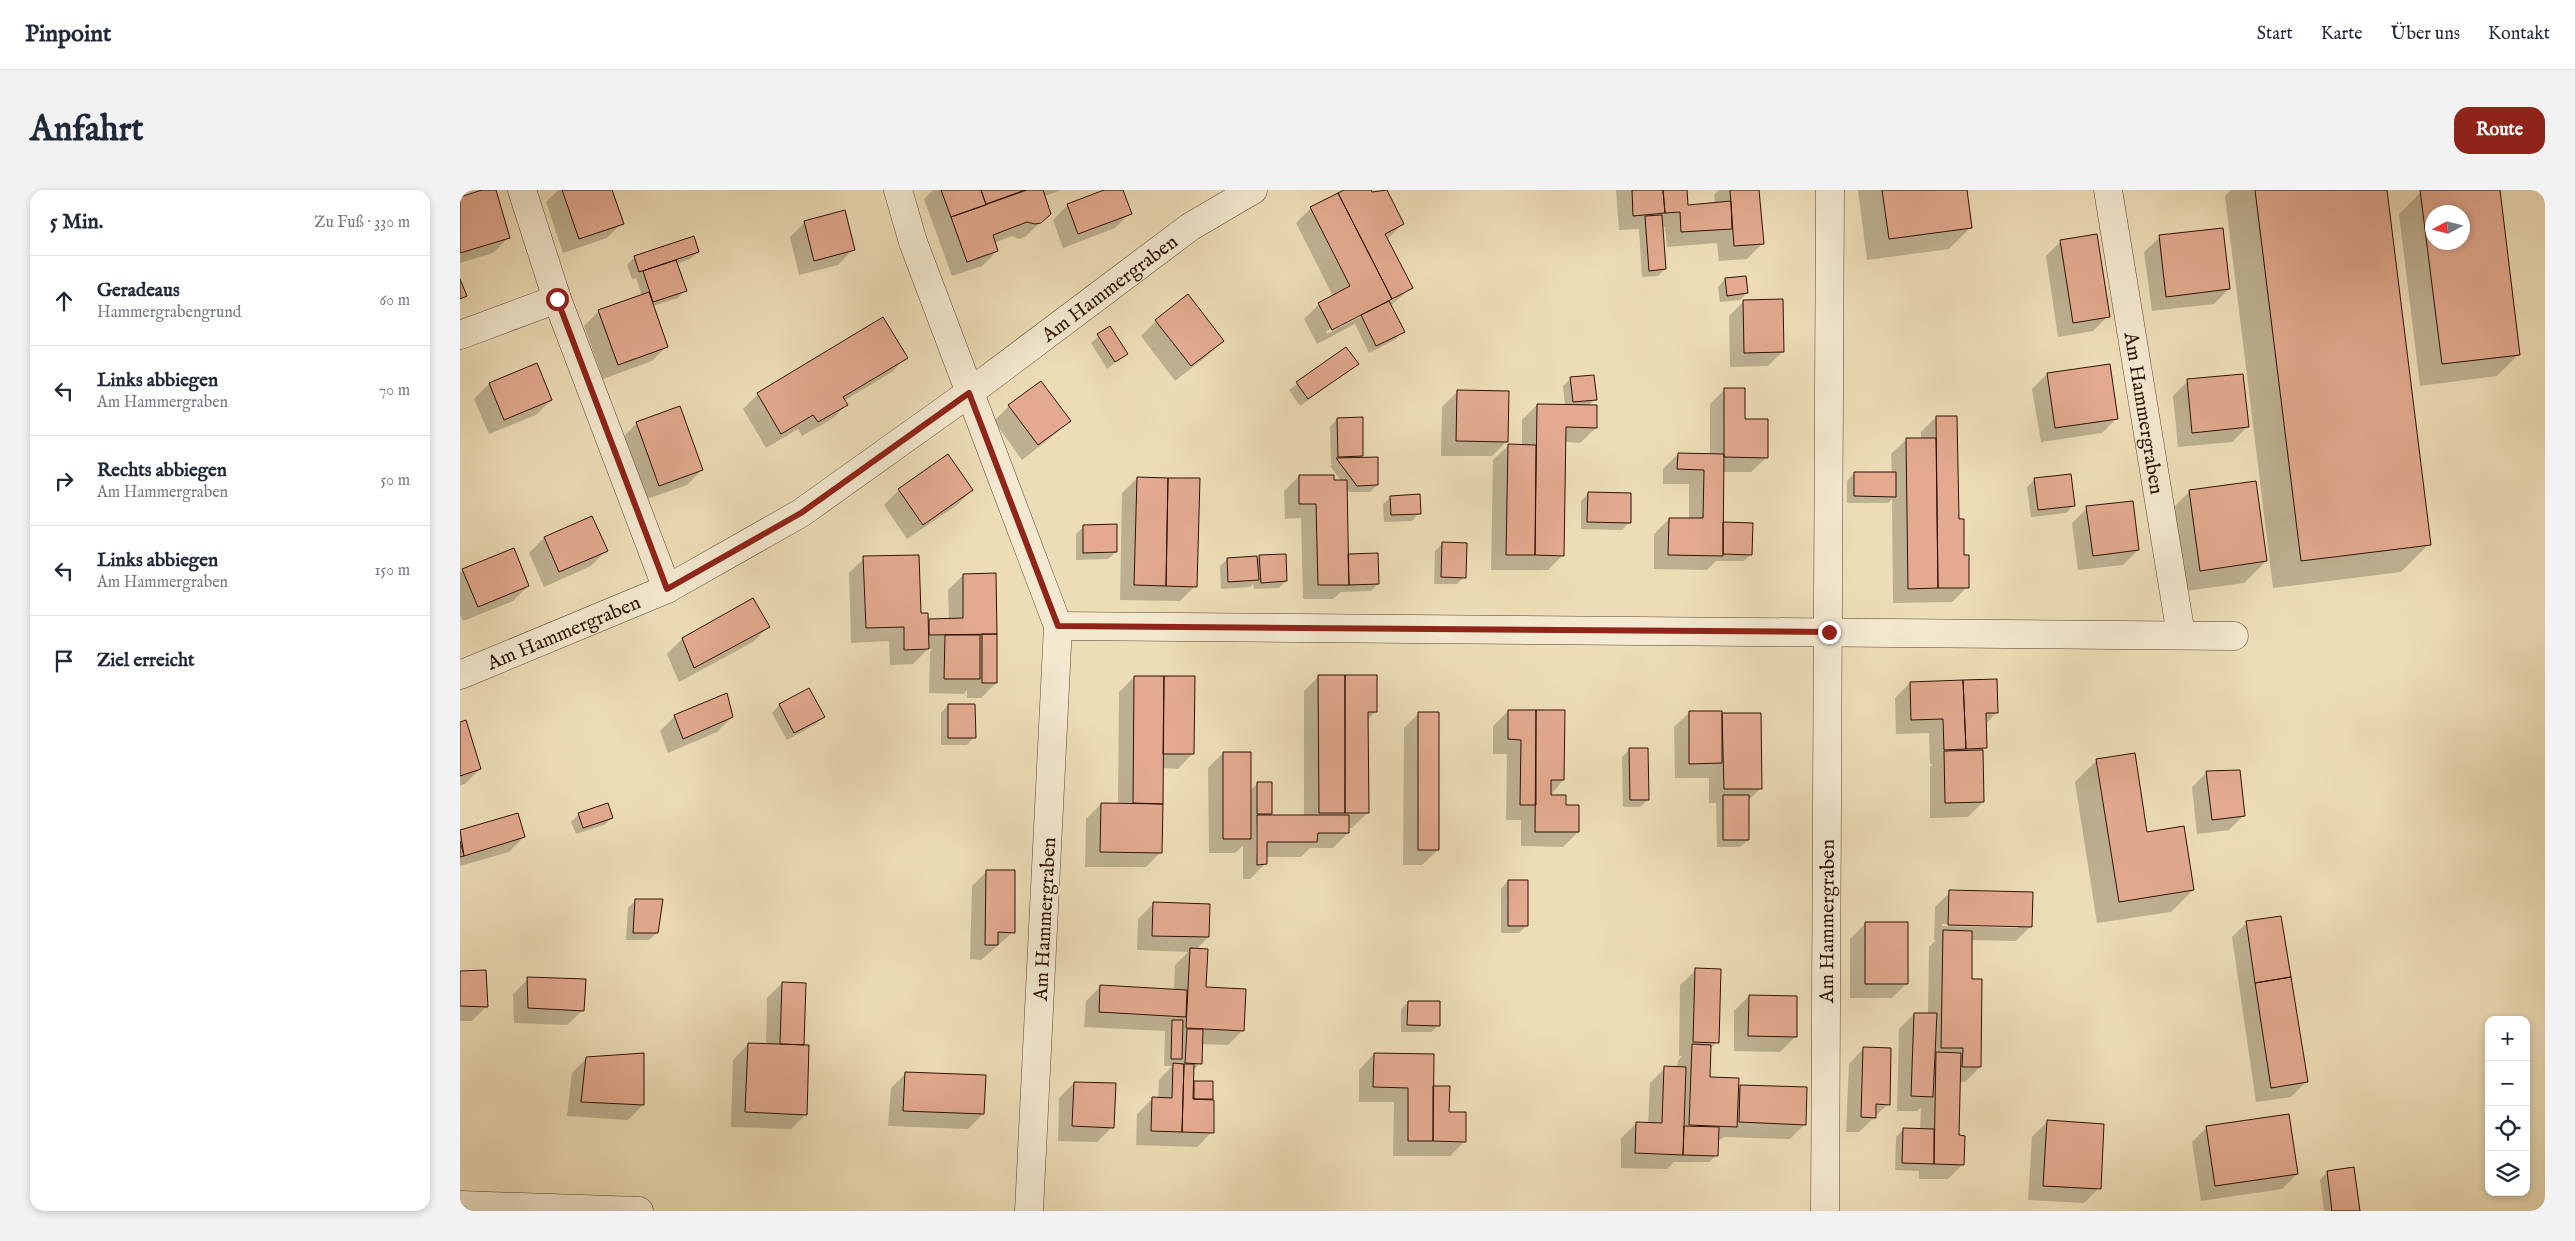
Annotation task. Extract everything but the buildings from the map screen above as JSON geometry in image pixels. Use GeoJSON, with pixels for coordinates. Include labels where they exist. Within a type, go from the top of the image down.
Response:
{"type":"FeatureCollection","features":[{"type":"Feature","properties":{"kind":"street"},"geometry":{"type":"LineString","coordinates":[[522,190],[557,299],[667,589]]}},
{"type":"Feature","properties":{"kind":"street","name":"Am Hammergraben"},"geometry":{"type":"LineString","coordinates":[[898,190],[913,242],[1058,626],[1029,1211]]}},
{"type":"Feature","properties":{"kind":"street","name":"Am Hammergraben"},"geometry":{"type":"LineString","coordinates":[[460,675],[667,589],[801,513],[969,393],[1190,227],[1253,190]]}},
{"type":"Feature","properties":{"kind":"street","name":"Am Hammergraben"},"geometry":{"type":"LineString","coordinates":[[1826,1211],[1830,190]]}},
{"type":"Feature","properties":{"kind":"street","name":"Am Hammergraben"},"geometry":{"type":"LineString","coordinates":[[2108,190],[2181,635]]}},
{"type":"Feature","properties":{"kind":"street"},"geometry":{"type":"LineString","coordinates":[[460,335],[557,299]]}},
{"type":"Feature","properties":{"kind":"street"},"geometry":{"type":"LineString","coordinates":[[1058,626],[2234,636]]}},
{"type":"Feature","properties":{"kind":"street"},"geometry":{"type":"LineString","coordinates":[[460,1205],[639,1211]]}},
{"type":"Feature","properties":{"kind":"route"},"geometry":{"type":"LineString","coordinates":[[557,299],[667,589],[801,513],[969,393],[1058,626],[1829,632]]}}]}
